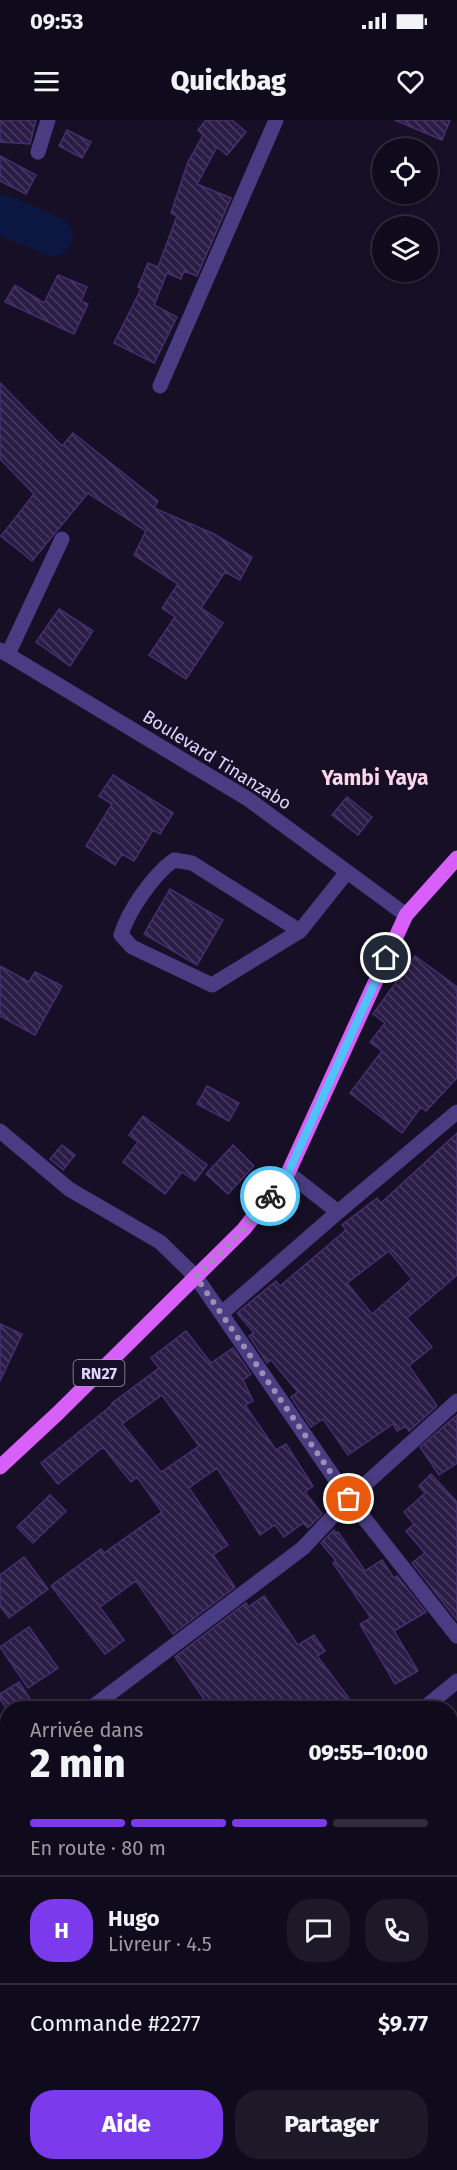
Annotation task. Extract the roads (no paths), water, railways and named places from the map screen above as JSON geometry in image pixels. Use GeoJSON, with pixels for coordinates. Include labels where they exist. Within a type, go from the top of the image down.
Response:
{"type":"FeatureCollection","features":[{"type":"Feature","properties":{"kind":"main road","name":"RN27"},"geometry":{"type":"LineString","coordinates":[[0,1467],[58,1413],[244,1229],[288,1173],[406,915],[457,858]]}},
{"type":"Feature","properties":{"kind":"street"},"geometry":{"type":"LineString","coordinates":[[38,152],[48,120]]}},
{"type":"Feature","properties":{"kind":"street"},"geometry":{"type":"LineString","coordinates":[[160,386],[276,120]]}},
{"type":"Feature","properties":{"kind":"street"},"geometry":{"type":"LineString","coordinates":[[4,652],[62,539]]}},
{"type":"Feature","properties":{"kind":"street","name":"Boulevard Tinanzabo"},"geometry":{"type":"LineString","coordinates":[[4,652],[248,798],[406,915]]}},
{"type":"Feature","properties":{"kind":"street"},"geometry":{"type":"LineString","coordinates":[[300,931],[192,863],[174,860],[161,869],[125,922],[121,935],[132,947],[212,986],[300,931],[347,872]]}},
{"type":"Feature","properties":{"kind":"street"},"geometry":{"type":"LineString","coordinates":[[222,1313],[457,1112]]}},
{"type":"Feature","properties":{"kind":"street"},"geometry":{"type":"LineString","coordinates":[[0,1131],[69,1189],[160,1242],[196,1277],[349,1499],[457,1636]]}},
{"type":"Feature","properties":{"kind":"street"},"geometry":{"type":"LineString","coordinates":[[288,1173],[338,1212]]}},
{"type":"Feature","properties":{"kind":"street"},"geometry":{"type":"LineString","coordinates":[[100,1701],[303,1548],[349,1499],[457,1401]]}},
{"type":"Feature","properties":{"kind":"street"},"geometry":{"type":"LineString","coordinates":[[433,1701],[457,1681]]}},
{"type":"Feature","properties":{"kind":"waterway"},"geometry":{"type":"LineString","coordinates":[[0,214],[53,236]]}},
{"type":"Feature","properties":{"kind":"district","name":"Yambi Yaya"},"geometry":{"type":"Point","coordinates":[375,778]}}]}
